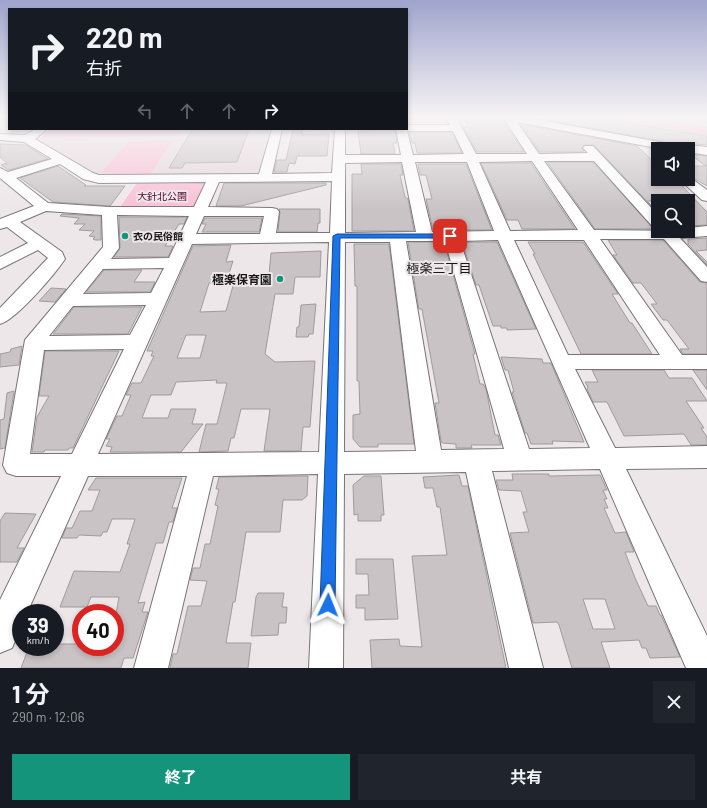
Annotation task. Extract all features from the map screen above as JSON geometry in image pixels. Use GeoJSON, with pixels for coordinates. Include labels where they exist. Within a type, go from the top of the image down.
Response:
{"type":"FeatureCollection","features":[{"type":"Feature","properties":{"kind":"street"},"geometry":{"type":"LineString","coordinates":[[42,148],[88,176],[99,179],[264,178],[408,158],[598,157]]}},
{"type":"Feature","properties":{"kind":"street"},"geometry":{"type":"LineString","coordinates":[[264,178],[272,148]]}},
{"type":"Feature","properties":{"kind":"street"},"geometry":{"type":"LineString","coordinates":[[326,668],[340,148]]}},
{"type":"Feature","properties":{"kind":"street"},"geometry":{"type":"LineString","coordinates":[[406,148],[425,236]]}},
{"type":"Feature","properties":{"kind":"street"},"geometry":{"type":"LineString","coordinates":[[466,148],[561,362],[704,668]]}},
{"type":"Feature","properties":{"kind":"street"},"geometry":{"type":"LineString","coordinates":[[529,148],[676,362]]}},
{"type":"Feature","properties":{"kind":"street"},"geometry":{"type":"LineString","coordinates":[[590,148],[651,217]]}},
{"type":"Feature","properties":{"kind":"street"},"geometry":{"type":"LineString","coordinates":[[688,148],[707,151]]}},
{"type":"Feature","properties":{"kind":"street"},"geometry":{"type":"LineString","coordinates":[[3,175],[61,160]]}},
{"type":"Feature","properties":{"kind":"street"},"geometry":{"type":"LineString","coordinates":[[3,175],[44,207]]}},
{"type":"Feature","properties":{"kind":"street"},"geometry":{"type":"LineString","coordinates":[[0,636],[136,342],[214,178]]}},
{"type":"Feature","properties":{"kind":"street"},"geometry":{"type":"LineString","coordinates":[[694,186],[707,197]]}},
{"type":"Feature","properties":{"kind":"street"},"geometry":{"type":"LineString","coordinates":[[5,223],[44,207],[109,211],[272,212],[267,238]]}},
{"type":"Feature","properties":{"kind":"street"},"geometry":{"type":"LineString","coordinates":[[109,211],[111,248],[34,340],[35,343],[16,465],[203,465],[707,456]]}},
{"type":"Feature","properties":{"kind":"street"},"geometry":{"type":"LineString","coordinates":[[0,318],[10,310],[58,259],[56,256],[5,223]]}},
{"type":"Feature","properties":{"kind":"street"},"geometry":{"type":"LineString","coordinates":[[186,239],[337,236],[588,235],[651,231]]}},
{"type":"Feature","properties":{"kind":"street"},"geometry":{"type":"LineString","coordinates":[[695,231],[707,231]]}},
{"type":"Feature","properties":{"kind":"street"},"geometry":{"type":"LineString","coordinates":[[397,236],[430,461]]}},
{"type":"Feature","properties":{"kind":"street"},"geometry":{"type":"LineString","coordinates":[[450,236],[520,459]]}},
{"type":"Feature","properties":{"kind":"street"},"geometry":{"type":"LineString","coordinates":[[670,238],[707,277]]}},
{"type":"Feature","properties":{"kind":"street"},"geometry":{"type":"LineString","coordinates":[[0,264],[38,244]]}},
{"type":"Feature","properties":{"kind":"street"},"geometry":{"type":"LineString","coordinates":[[99,264],[173,263]]}},
{"type":"Feature","properties":{"kind":"street"},"geometry":{"type":"LineString","coordinates":[[68,300],[157,298]]}},
{"type":"Feature","properties":{"kind":"street"},"geometry":{"type":"LineString","coordinates":[[35,343],[136,342]]}},
{"type":"Feature","properties":{"kind":"street"},"geometry":{"type":"LineString","coordinates":[[561,362],[707,362]]}},
{"type":"Feature","properties":{"kind":"street"},"geometry":{"type":"LineString","coordinates":[[477,461],[526,668]]}},
{"type":"Feature","properties":{"kind":"street"},"geometry":{"type":"LineString","coordinates":[[151,668],[203,465]]}},
{"type":"Feature","properties":{"kind":"shaded area"},"geometry":{"type":"Polygon","coordinates":[[[49,148],[266,148],[257,174],[253,176],[93,175],[49,148]]]}},
{"type":"Feature","properties":{"kind":"green space"},"geometry":{"type":"Polygon","coordinates":[[[123,148],[168,148],[150,174],[101,173],[123,148]]]}},
{"type":"Feature","properties":{"kind":"green space","name":"大針北公園"},"geometry":{"type":"Polygon","coordinates":[[[207,182],[193,209],[118,210],[137,183],[207,182]]]}},
{"type":"Feature","properties":{"kind":"building"},"geometry":{"type":"Polygon","coordinates":[[[0,148],[31,148],[48,159],[9,170],[1,165],[7,163],[0,157],[0,148]]]}},
{"type":"Feature","properties":{"kind":"building"},"geometry":{"type":"Polygon","coordinates":[[[181,148],[242,148],[237,162],[185,163],[182,168],[169,168],[181,148]]]}},
{"type":"Feature","properties":{"kind":"building"},"geometry":{"type":"Polygon","coordinates":[[[289,148],[328,148],[327,156],[297,156],[295,164],[289,163],[287,172],[274,172],[277,160],[286,160],[289,148]]]}},
{"type":"Feature","properties":{"kind":"building"},"geometry":{"type":"Polygon","coordinates":[[[360,148],[394,148],[395,154],[361,154],[360,148]]]}},
{"type":"Feature","properties":{"kind":"building"},"geometry":{"type":"Polygon","coordinates":[[[416,148],[460,148],[462,153],[417,153],[416,148]]]}},
{"type":"Feature","properties":{"kind":"building"},"geometry":{"type":"Polygon","coordinates":[[[475,148],[521,148],[524,152],[477,152],[475,148]]]}},
{"type":"Feature","properties":{"kind":"building"},"geometry":{"type":"Polygon","coordinates":[[[537,148],[582,148],[584,152],[540,152],[537,148]]]}},
{"type":"Feature","properties":{"kind":"building"},"geometry":{"type":"Polygon","coordinates":[[[597,148],[639,148],[651,159],[651,186],[682,186],[690,194],[651,194],[651,201],[647,201],[651,206],[597,148]]]}},
{"type":"Feature","properties":{"kind":"building"},"geometry":{"type":"Polygon","coordinates":[[[695,155],[707,156],[707,186],[695,179],[695,166],[706,166],[695,158],[695,155]]]}},
{"type":"Feature","properties":{"kind":"building"},"geometry":{"type":"Polygon","coordinates":[[[547,162],[593,162],[651,226],[651,229],[595,229],[547,162]]]}},
{"type":"Feature","properties":{"kind":"building"},"geometry":{"type":"Polygon","coordinates":[[[481,163],[531,163],[575,229],[522,229],[518,220],[507,220],[481,163]]]}},
{"type":"Feature","properties":{"kind":"building"},"geometry":{"type":"Polygon","coordinates":[[[361,164],[401,164],[403,175],[400,175],[405,197],[408,199],[414,231],[352,231],[352,174],[362,174],[361,164]]]}},
{"type":"Feature","properties":{"kind":"building"},"geometry":{"type":"Polygon","coordinates":[[[418,164],[466,164],[492,230],[433,230],[426,199],[432,199],[426,175],[420,175],[418,164]]]}},
{"type":"Feature","properties":{"kind":"building"},"geometry":{"type":"Polygon","coordinates":[[[58,166],[86,185],[84,186],[125,186],[110,206],[53,202],[20,178],[58,166]]]}},
{"type":"Feature","properties":{"kind":"building"},"geometry":{"type":"Polygon","coordinates":[[[224,183],[326,183],[326,185],[241,206],[216,206],[224,183]]]}},
{"type":"Feature","properties":{"kind":"building"},"geometry":{"type":"Polygon","coordinates":[[[695,200],[707,212],[707,225],[695,226],[695,200]]]}},
{"type":"Feature","properties":{"kind":"building"},"geometry":{"type":"Polygon","coordinates":[[[279,209],[320,209],[320,223],[318,223],[317,232],[278,232],[279,209]]]}},
{"type":"Feature","properties":{"kind":"building"},"geometry":{"type":"Polygon","coordinates":[[[62,214],[101,216],[101,240],[95,240],[93,239],[95,237],[89,236],[94,231],[79,230],[85,224],[74,224],[79,218],[60,216],[62,214]]]}},
{"type":"Feature","properties":{"kind":"building"},"geometry":{"type":"Polygon","coordinates":[[[119,217],[187,217],[184,224],[179,224],[165,246],[173,246],[168,257],[114,257],[120,248],[119,217]]]}},
{"type":"Feature","properties":{"kind":"building"},"geometry":{"type":"Polygon","coordinates":[[[205,218],[262,218],[259,232],[202,232],[206,224],[202,224],[205,218]]]}},
{"type":"Feature","properties":{"kind":"building"},"geometry":{"type":"Polygon","coordinates":[[[707,238],[707,250],[696,251],[707,262],[707,265],[688,244],[688,239],[707,238]]]}},
{"type":"Feature","properties":{"kind":"building"},"geometry":{"type":"Polygon","coordinates":[[[608,240],[663,240],[700,282],[707,283],[707,354],[683,354],[680,349],[689,349],[667,320],[663,320],[651,304],[657,304],[641,283],[633,283],[613,255],[617,255],[608,240]]]}},
{"type":"Feature","properties":{"kind":"building"},"geometry":{"type":"Polygon","coordinates":[[[408,242],[444,242],[475,354],[473,354],[480,384],[483,384],[486,389],[495,435],[498,435],[501,445],[471,445],[472,448],[456,448],[456,444],[442,443],[441,441],[435,403],[439,403],[422,309],[419,309],[418,304],[408,242]]]}},
{"type":"Feature","properties":{"kind":"building"},"geometry":{"type":"Polygon","coordinates":[[[462,242],[497,242],[536,329],[507,330],[507,328],[501,328],[501,326],[493,326],[479,285],[476,285],[462,242]]]}},
{"type":"Feature","properties":{"kind":"building"},"geometry":{"type":"Polygon","coordinates":[[[528,242],[583,242],[618,294],[612,294],[652,354],[581,354],[528,242]]]}},
{"type":"Feature","properties":{"kind":"building"},"geometry":{"type":"Polygon","coordinates":[[[354,244],[389,244],[414,444],[378,444],[378,447],[360,447],[353,439],[353,415],[360,414],[359,381],[357,381],[357,286],[355,286],[354,244]]]}},
{"type":"Feature","properties":{"kind":"building"},"geometry":{"type":"Polygon","coordinates":[[[231,245],[226,262],[233,261],[226,283],[209,283],[200,312],[226,311],[236,275],[269,275],[271,253],[321,251],[320,277],[295,277],[293,294],[275,294],[265,354],[275,362],[315,361],[310,427],[303,427],[301,451],[264,451],[270,409],[241,409],[234,438],[231,438],[228,451],[199,452],[206,424],[217,424],[227,383],[216,383],[217,380],[176,382],[171,395],[151,395],[142,418],[168,418],[171,409],[196,409],[192,424],[203,424],[181,452],[110,452],[112,447],[106,446],[110,439],[106,439],[117,416],[122,416],[131,395],[126,395],[132,383],[141,383],[154,356],[151,356],[153,351],[147,351],[193,246],[231,245]],[[186,335],[177,358],[200,358],[206,335],[186,335]]]}},
{"type":"Feature","properties":{"kind":"building"},"geometry":{"type":"Polygon","coordinates":[[[104,270],[142,270],[134,282],[155,282],[150,292],[86,292],[104,270]]]}},
{"type":"Feature","properties":{"kind":"building"},"geometry":{"type":"Polygon","coordinates":[[[51,288],[66,289],[55,302],[39,301],[51,288]]]}},
{"type":"Feature","properties":{"kind":"building"},"geometry":{"type":"Polygon","coordinates":[[[316,304],[313,334],[309,334],[308,337],[296,337],[297,327],[299,327],[301,305],[316,304]]]}},
{"type":"Feature","properties":{"kind":"building"},"geometry":{"type":"Polygon","coordinates":[[[74,307],[142,307],[128,334],[53,334],[74,307]]]}},
{"type":"Feature","properties":{"kind":"building"},"geometry":{"type":"Polygon","coordinates":[[[22,346],[19,365],[0,367],[0,354],[10,352],[11,349],[22,346]]]}},
{"type":"Feature","properties":{"kind":"building"},"geometry":{"type":"Polygon","coordinates":[[[45,351],[119,351],[73,448],[69,448],[68,450],[45,450],[44,452],[32,452],[37,417],[49,396],[39,396],[45,351]]]}},
{"type":"Feature","properties":{"kind":"building"},"geometry":{"type":"Polygon","coordinates":[[[501,357],[542,359],[543,363],[551,363],[584,442],[552,441],[553,444],[531,444],[527,433],[525,433],[512,392],[514,392],[508,370],[505,370],[501,357]]]}},
{"type":"Feature","properties":{"kind":"building"},"geometry":{"type":"Polygon","coordinates":[[[592,370],[664,370],[669,378],[692,378],[707,401],[686,401],[704,428],[701,428],[707,437],[707,445],[691,445],[684,434],[624,436],[607,402],[593,402],[585,382],[598,382],[592,370]]]}},
{"type":"Feature","properties":{"kind":"building"},"geometry":{"type":"Polygon","coordinates":[[[693,370],[707,370],[707,390],[693,370]]]}},
{"type":"Feature","properties":{"kind":"building"},"geometry":{"type":"Polygon","coordinates":[[[14,391],[5,448],[0,449],[0,420],[4,419],[7,393],[14,391]]]}},
{"type":"Feature","properties":{"kind":"building"},"geometry":{"type":"Polygon","coordinates":[[[512,474],[549,474],[549,476],[600,475],[607,490],[603,490],[607,499],[604,499],[608,508],[604,508],[615,533],[626,532],[634,552],[625,552],[635,578],[648,606],[656,606],[680,657],[650,658],[646,648],[642,648],[639,640],[601,642],[610,668],[572,668],[557,622],[533,623],[510,533],[529,532],[523,512],[527,512],[521,491],[499,490],[496,480],[513,480],[512,474]],[[583,599],[593,629],[615,629],[605,599],[583,599]]]}},
{"type":"Feature","properties":{"kind":"building"},"geometry":{"type":"Polygon","coordinates":[[[459,475],[462,486],[468,486],[506,668],[372,668],[370,640],[399,639],[400,646],[422,647],[412,556],[447,555],[440,507],[437,507],[433,488],[425,488],[423,477],[459,475]]]}},
{"type":"Feature","properties":{"kind":"building"},"geometry":{"type":"Polygon","coordinates":[[[308,476],[307,496],[302,500],[283,500],[280,532],[246,532],[235,602],[233,602],[226,643],[251,643],[248,668],[170,668],[173,654],[177,654],[188,606],[201,606],[207,581],[190,580],[193,568],[200,568],[205,544],[210,544],[218,506],[215,505],[219,489],[216,489],[219,477],[308,476]]]}},
{"type":"Feature","properties":{"kind":"building"},"geometry":{"type":"Polygon","coordinates":[[[364,476],[381,476],[384,515],[381,515],[381,521],[358,521],[358,514],[354,515],[353,485],[364,476]]]}},
{"type":"Feature","properties":{"kind":"building"},"geometry":{"type":"Polygon","coordinates":[[[96,478],[182,478],[172,508],[177,508],[173,522],[169,522],[163,543],[156,543],[138,603],[145,602],[142,612],[148,612],[133,658],[124,658],[121,668],[21,668],[26,656],[64,656],[64,644],[72,644],[72,656],[124,656],[124,604],[118,604],[119,597],[91,597],[88,604],[72,604],[72,607],[64,607],[64,604],[61,604],[74,571],[120,572],[130,544],[127,544],[135,519],[112,519],[107,532],[103,532],[101,536],[79,535],[77,538],[62,538],[66,528],[72,528],[80,511],[92,511],[100,490],[88,490],[96,478]]]}},
{"type":"Feature","properties":{"kind":"building"},"geometry":{"type":"Polygon","coordinates":[[[5,513],[36,514],[17,548],[24,548],[17,562],[0,562],[0,521],[5,513]]]}},
{"type":"Feature","properties":{"kind":"building"},"geometry":{"type":"Polygon","coordinates":[[[356,559],[393,559],[398,619],[365,620],[365,608],[356,608],[356,595],[369,595],[368,574],[356,574],[356,559]]]}},
{"type":"Feature","properties":{"kind":"building"},"geometry":{"type":"Polygon","coordinates":[[[258,593],[284,593],[282,607],[287,607],[286,623],[279,623],[278,635],[251,636],[256,597],[258,593]]]}},
{"type":"Feature","properties":{"kind":"place","name":"衣の民俗館"},"geometry":{"type":"Point","coordinates":[125,236]}},
{"type":"Feature","properties":{"kind":"place","name":"極楽保育園"},"geometry":{"type":"Point","coordinates":[280,279]}},
{"type":"Feature","properties":{"kind":"district","name":"極楽三丁目"},"geometry":{"type":"Point","coordinates":[439,268]}},
{"type":"Feature","properties":{"kind":"route"},"geometry":{"type":"LineString","coordinates":[[328,605],[337,236],[450,236]]}}]}
